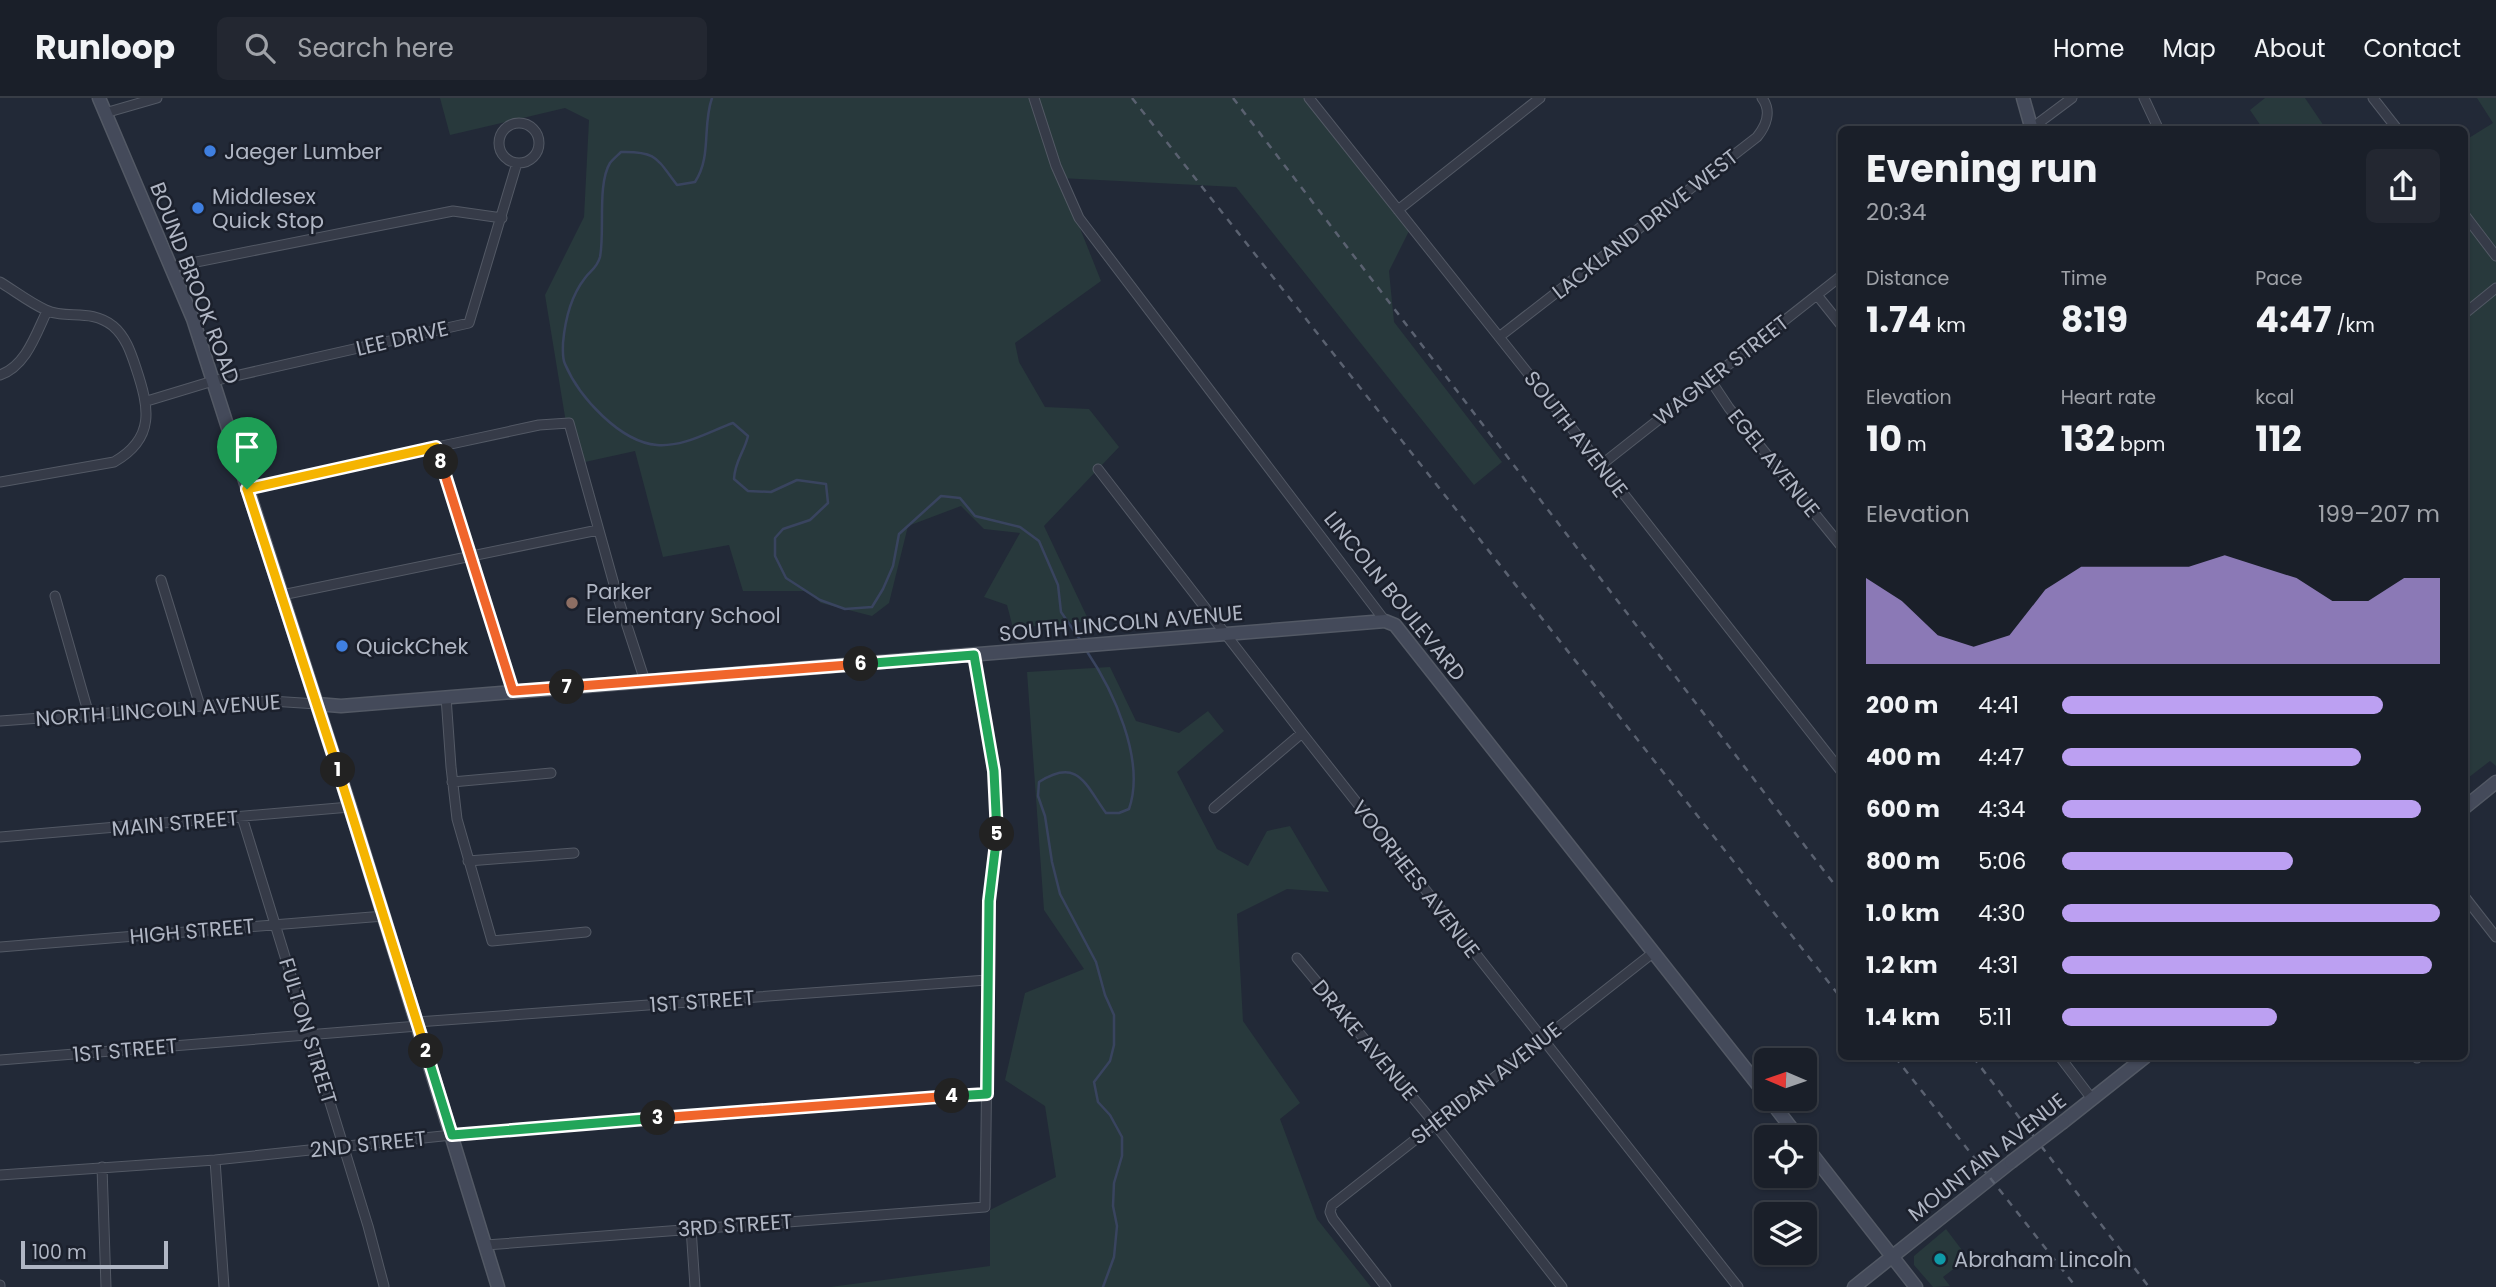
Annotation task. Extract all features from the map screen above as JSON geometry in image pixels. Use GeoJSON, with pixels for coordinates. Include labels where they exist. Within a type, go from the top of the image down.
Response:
{"type":"FeatureCollection","features":[{"type":"Feature","properties":{"kind":"street","name":"BOUND BROOK ROAD"},"geometry":{"type":"LineString","coordinates":[[99,98],[172,267],[214,382],[350,807],[498,1287]]}},
{"type":"Feature","properties":{"kind":"street"},"geometry":{"type":"LineString","coordinates":[[105,113],[157,98]]}},
{"type":"Feature","properties":{"kind":"street","name":"LINCOLN BOULEVARD"},"geometry":{"type":"LineString","coordinates":[[1034,98],[1056,166],[1079,218],[1385,621],[1395,625],[1754,1080]]}},
{"type":"Feature","properties":{"kind":"street","name":"SOUTH AVENUE"},"geometry":{"type":"LineString","coordinates":[[1309,98],[1601,464],[1838,768]]}},
{"type":"Feature","properties":{"kind":"street"},"geometry":{"type":"LineString","coordinates":[[1398,210],[1540,98]]}},
{"type":"Feature","properties":{"kind":"street","name":"LACKLAND DRIVE WEST"},"geometry":{"type":"LineString","coordinates":[[1499,337],[1757,138],[1765,128],[1767,116],[1766,103],[1762,98]]}},
{"type":"Feature","properties":{"kind":"street"},"geometry":{"type":"LineString","coordinates":[[2022,98],[2030,126]]}},
{"type":"Feature","properties":{"kind":"street"},"geometry":{"type":"LineString","coordinates":[[2035,126],[2071,98]]}},
{"type":"Feature","properties":{"kind":"street"},"geometry":{"type":"LineString","coordinates":[[2144,98],[2157,126]]}},
{"type":"Feature","properties":{"kind":"street"},"geometry":{"type":"LineString","coordinates":[[2373,98],[2395,126]]}},
{"type":"Feature","properties":{"kind":"street"},"geometry":{"type":"LineString","coordinates":[[520,122],[536,131],[540,144],[529,161],[517,163],[506,159],[499,142],[508,126],[520,122]]}},
{"type":"Feature","properties":{"kind":"street","name":"LEE DRIVE"},"geometry":{"type":"LineString","coordinates":[[214,382],[469,323],[517,163]]}},
{"type":"Feature","properties":{"kind":"street"},"geometry":{"type":"LineString","coordinates":[[172,267],[453,211],[502,218]]}},
{"type":"Feature","properties":{"kind":"street"},"geometry":{"type":"LineString","coordinates":[[2468,219],[2496,256]]}},
{"type":"Feature","properties":{"kind":"street","name":"WAGNER STREET"},"geometry":{"type":"LineString","coordinates":[[1601,464],[1838,278]]}},
{"type":"Feature","properties":{"kind":"street"},"geometry":{"type":"LineString","coordinates":[[0,282],[47,311],[88,314],[111,325],[122,335],[130,349],[147,401],[145,428],[126,455],[114,462],[0,482]]}},
{"type":"Feature","properties":{"kind":"street"},"geometry":{"type":"LineString","coordinates":[[2468,311],[2496,288]]}},
{"type":"Feature","properties":{"kind":"street"},"geometry":{"type":"LineString","coordinates":[[1817,295],[1838,321]]}},
{"type":"Feature","properties":{"kind":"street"},"geometry":{"type":"LineString","coordinates":[[0,375],[19,363],[31,346],[47,311]]}},
{"type":"Feature","properties":{"kind":"street","name":"EGEL AVENUE"},"geometry":{"type":"LineString","coordinates":[[1709,378],[1729,408],[1838,542]]}},
{"type":"Feature","properties":{"kind":"street"},"geometry":{"type":"LineString","coordinates":[[147,401],[214,382]]}},
{"type":"Feature","properties":{"kind":"street"},"geometry":{"type":"LineString","coordinates":[[247,489],[539,425],[569,423],[597,530],[645,681]]}},
{"type":"Feature","properties":{"kind":"street"},"geometry":{"type":"LineString","coordinates":[[436,447],[513,691]]}},
{"type":"Feature","properties":{"kind":"street","name":"VOORHEES AVENUE"},"geometry":{"type":"LineString","coordinates":[[1098,469],[1542,1040],[1738,1287]]}},
{"type":"Feature","properties":{"kind":"street"},"geometry":{"type":"LineString","coordinates":[[282,595],[597,530]]}},
{"type":"Feature","properties":{"kind":"street"},"geometry":{"type":"LineString","coordinates":[[161,580],[200,706]]}},
{"type":"Feature","properties":{"kind":"street"},"geometry":{"type":"LineString","coordinates":[[55,596],[89,715]]}},
{"type":"Feature","properties":{"kind":"street","name":"SOUTH LINCOLN AVENUE"},"geometry":{"type":"LineString","coordinates":[[317,704],[341,706],[1385,621]]}},
{"type":"Feature","properties":{"kind":"street"},"geometry":{"type":"LineString","coordinates":[[974,655],[994,771],[998,837],[989,901],[987,1094]]}},
{"type":"Feature","properties":{"kind":"street"},"geometry":{"type":"LineString","coordinates":[[446,697],[457,819],[492,941],[586,932]]}},
{"type":"Feature","properties":{"kind":"street","name":"NORTH LINCOLN AVENUE"},"geometry":{"type":"LineString","coordinates":[[0,721],[271,701],[317,704]]}},
{"type":"Feature","properties":{"kind":"street"},"geometry":{"type":"LineString","coordinates":[[1214,808],[1302,733]]}},
{"type":"Feature","properties":{"kind":"street"},"geometry":{"type":"LineString","coordinates":[[452,782],[551,773]]}},
{"type":"Feature","properties":{"kind":"street"},"geometry":{"type":"LineString","coordinates":[[2468,805],[2496,782]]}},
{"type":"Feature","properties":{"kind":"street","name":"MAIN STREET"},"geometry":{"type":"LineString","coordinates":[[0,836],[350,807]]}},
{"type":"Feature","properties":{"kind":"street","name":"FULTON STREET"},"geometry":{"type":"LineString","coordinates":[[242,817],[344,1146],[384,1286]]}},
{"type":"Feature","properties":{"kind":"street"},"geometry":{"type":"LineString","coordinates":[[468,861],[574,853]]}},
{"type":"Feature","properties":{"kind":"street"},"geometry":{"type":"LineString","coordinates":[[2468,901],[2496,937]]}},
{"type":"Feature","properties":{"kind":"street","name":"HIGH STREET"},"geometry":{"type":"LineString","coordinates":[[0,947],[384,916]]}},
{"type":"Feature","properties":{"kind":"street","name":"SHERIDAN AVENUE"},"geometry":{"type":"LineString","coordinates":[[1386,1287],[1333,1219],[1330,1208],[1337,1199],[1654,952]]}},
{"type":"Feature","properties":{"kind":"street","name":"DRAKE AVENUE"},"geometry":{"type":"LineString","coordinates":[[1297,958],[1434,1123],[1562,1287]]}},
{"type":"Feature","properties":{"kind":"street","name":"1ST STREET"},"geometry":{"type":"LineString","coordinates":[[0,1060],[418,1024],[988,980]]}},
{"type":"Feature","properties":{"kind":"street"},"geometry":{"type":"LineString","coordinates":[[2062,1060],[2092,1099]]}},
{"type":"Feature","properties":{"kind":"street","name":"MOUNTAIN AVENUE"},"geometry":{"type":"LineString","coordinates":[[1854,1287],[2141,1060]]}},
{"type":"Feature","properties":{"kind":"street","name":"2ND STREET"},"geometry":{"type":"LineString","coordinates":[[0,1175],[215,1160],[452,1135],[987,1094]]}},
{"type":"Feature","properties":{"kind":"street","name":"3RD STREET"},"geometry":{"type":"LineString","coordinates":[[486,1245],[985,1207],[987,1094]]}},
{"type":"Feature","properties":{"kind":"street","name":"LINCOLN BOULEVARD"},"geometry":{"type":"LineString","coordinates":[[1778,1111],[1789,1125]]}},
{"type":"Feature","properties":{"kind":"street"},"geometry":{"type":"LineString","coordinates":[[215,1160],[224,1287]]}},
{"type":"Feature","properties":{"kind":"street"},"geometry":{"type":"LineString","coordinates":[[1817,1161],[1916,1287]]}},
{"type":"Feature","properties":{"kind":"street"},"geometry":{"type":"LineString","coordinates":[[102,1167],[106,1287]]}},
{"type":"Feature","properties":{"kind":"street"},"geometry":{"type":"LineString","coordinates":[[691,1228],[695,1287]]}},
{"type":"Feature","properties":{"kind":"shaded area"},"geometry":{"type":"Polygon","coordinates":[[[440,98],[1312,98],[1412,225],[1389,271],[1394,322],[1502,462],[1474,485],[1236,187],[1060,178],[1101,281],[1015,343],[1019,362],[1045,407],[1089,409],[1119,447],[1044,526],[1089,621],[1013,628],[1007,605],[984,597],[1020,533],[984,529],[961,506],[908,526],[889,603],[872,616],[821,603],[807,591],[743,591],[729,545],[663,557],[635,451],[585,462],[568,435],[545,295],[584,217],[589,120],[565,108],[450,135],[440,98]]]}},
{"type":"Feature","properties":{"kind":"shaded area"},"geometry":{"type":"Polygon","coordinates":[[[2265,98],[2305,98],[2324,126],[2261,126],[2250,110],[2265,98]]]}},
{"type":"Feature","properties":{"kind":"shaded area"},"geometry":{"type":"Polygon","coordinates":[[[2477,98],[2496,98],[2496,766],[2490,761],[2468,778],[2468,139],[2493,123],[2477,98]]]}},
{"type":"Feature","properties":{"kind":"shaded area"},"geometry":{"type":"Polygon","coordinates":[[[1110,667],[1136,721],[1179,733],[1208,711],[1224,731],[1177,772],[1217,849],[1248,866],[1267,831],[1290,826],[1329,892],[1287,889],[1237,914],[1243,1021],[1300,1103],[1280,1119],[1317,1219],[1371,1287],[830,1287],[990,1266],[990,1210],[1056,1177],[1045,1106],[1005,1080],[1025,993],[1084,969],[1044,910],[1027,672],[1110,667]]]}},
{"type":"Feature","properties":{"kind":"shaded area"},"geometry":{"type":"Polygon","coordinates":[[[1946,1229],[1968,1258],[1943,1277],[1950,1286],[1933,1287],[1914,1265],[1914,1256],[1946,1229]]]}},
{"type":"Feature","properties":{"kind":"waterway"},"geometry":{"type":"LineString","coordinates":[[712,98],[703,162],[695,182],[677,185],[655,158],[642,153],[621,152],[610,163],[602,195],[600,257],[576,293],[569,309],[564,334],[564,362],[571,377],[602,416],[629,436],[643,442],[657,445],[677,444],[733,423],[748,436],[734,479],[748,491],[771,492],[797,480],[826,484],[828,503],[810,520],[783,529],[775,538],[775,556],[786,578],[820,600],[845,609],[872,607],[893,566],[899,534],[941,496],[960,498],[975,516],[1020,527],[1039,541],[1058,585],[1061,612],[1081,641]]}},
{"type":"Feature","properties":{"kind":"waterway"},"geometry":{"type":"LineString","coordinates":[[1086,650],[1116,705],[1130,748],[1133,790],[1129,809],[1119,813],[1106,813],[1086,784],[1072,773],[1063,772],[1039,782],[1038,796],[1045,816],[1060,894],[1096,962],[1114,1015],[1114,1045],[1110,1061],[1094,1082],[1098,1102],[1110,1115],[1122,1137],[1122,1156],[1114,1183],[1113,1206],[1117,1226],[1114,1257],[1103,1287]]}},
{"type":"Feature","properties":{"kind":"railway"},"geometry":{"type":"LineString","coordinates":[[1132,98],[1838,994]]}},
{"type":"Feature","properties":{"kind":"railway"},"geometry":{"type":"LineString","coordinates":[[1233,98],[1838,889]]}},
{"type":"Feature","properties":{"kind":"railway"},"geometry":{"type":"LineString","coordinates":[[1897,1060],[2076,1287]]}},
{"type":"Feature","properties":{"kind":"railway"},"geometry":{"type":"LineString","coordinates":[[1975,1060],[2149,1287]]}},
{"type":"Feature","properties":{"kind":"place","name":"Jaeger Lumber"},"geometry":{"type":"Point","coordinates":[210,151]}},
{"type":"Feature","properties":{"kind":"place","name":"Middlesex Quick Stop"},"geometry":{"type":"Point","coordinates":[198,208]}},
{"type":"Feature","properties":{"kind":"place","name":"Parker Elementary School"},"geometry":{"type":"Point","coordinates":[572,603]}},
{"type":"Feature","properties":{"kind":"place","name":"QuickChek"},"geometry":{"type":"Point","coordinates":[342,646]}},
{"type":"Feature","properties":{"kind":"place","name":"Abraham Lincoln"},"geometry":{"type":"Point","coordinates":[1940,1259]}},
{"type":"Feature","properties":{"kind":"route"},"geometry":{"type":"LineString","coordinates":[[436,447],[513,691],[974,655],[994,771],[998,837],[989,901],[987,1094],[452,1135],[247,489],[436,447]]}}]}
